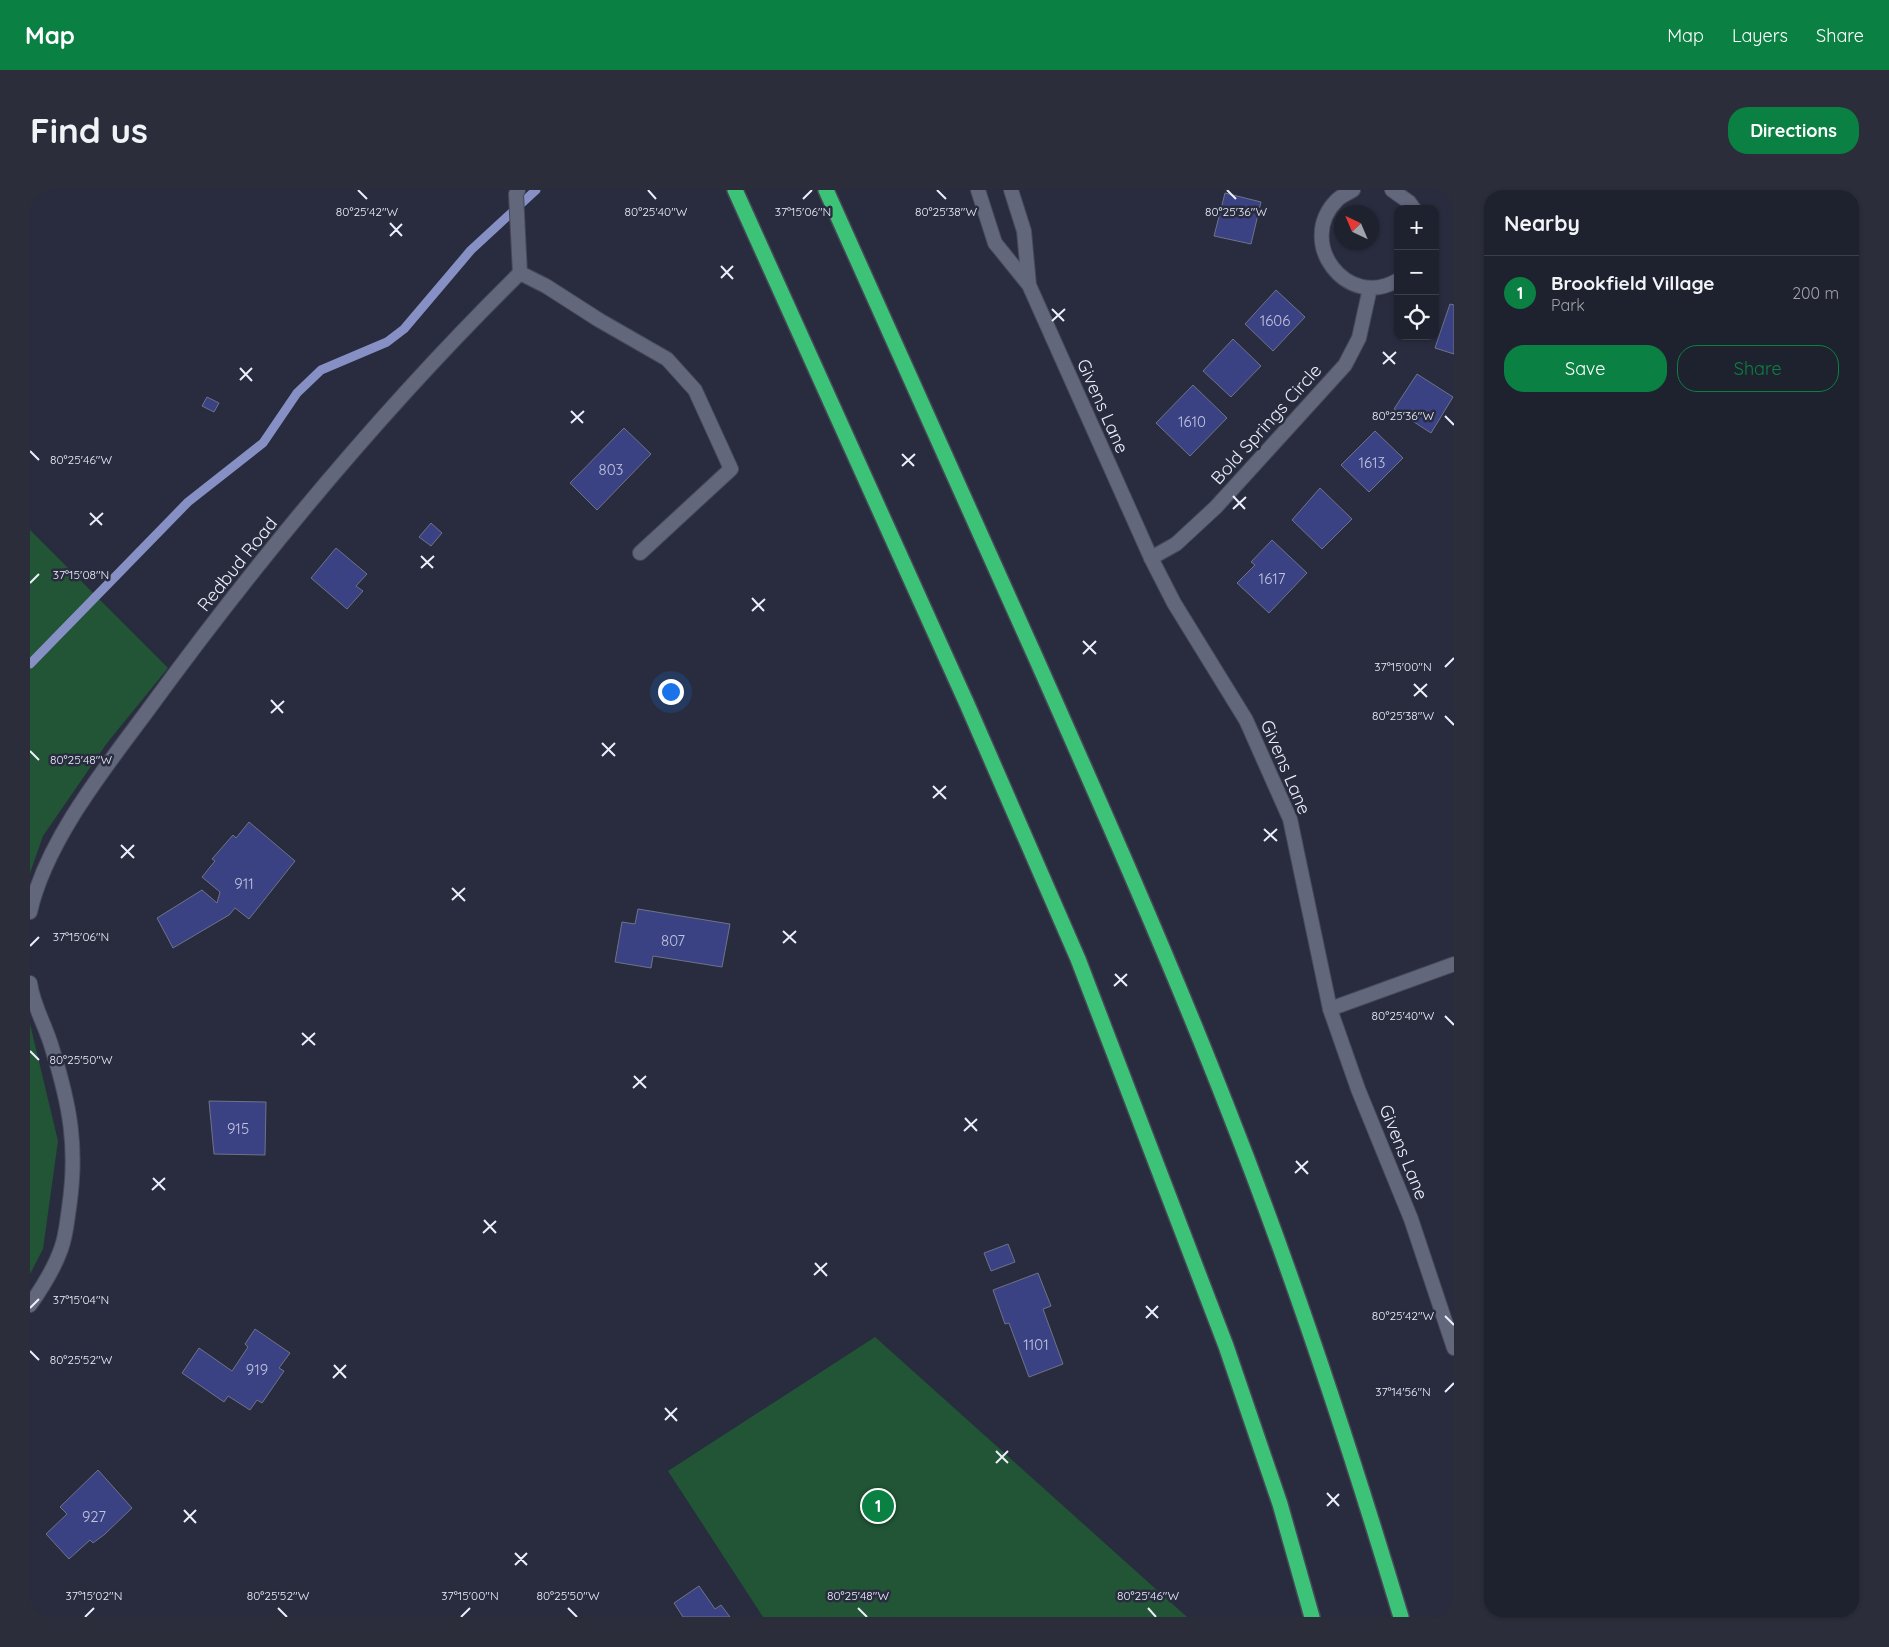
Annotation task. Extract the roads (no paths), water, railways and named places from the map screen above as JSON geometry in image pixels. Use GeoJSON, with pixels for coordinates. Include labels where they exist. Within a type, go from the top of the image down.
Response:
{"type":"FeatureCollection","features":[{"type":"Feature","properties":{"kind":"highway"},"geometry":{"type":"LineString","coordinates":[[735,190],[971,712],[1078,959],[1226,1346],[1280,1504],[1312,1617]]}},
{"type":"Feature","properties":{"kind":"highway"},"geometry":{"type":"LineString","coordinates":[[826,190],[1102,805],[1155,928],[1230,1113],[1307,1322],[1358,1474],[1401,1617]]}},
{"type":"Feature","properties":{"kind":"street"},"geometry":{"type":"LineString","coordinates":[[518,190],[516,194],[516,238],[520,273],[546,286],[599,320],[668,359],[695,390],[731,469],[640,553]]}},
{"type":"Feature","properties":{"kind":"street","name":"Givens Lane"},"geometry":{"type":"LineString","coordinates":[[978,190],[995,243],[1029,285],[1151,558],[1174,603],[1246,720],[1290,819],[1330,1009],[1358,1089],[1411,1218],[1454,1348]]}},
{"type":"Feature","properties":{"kind":"street","name":"Givens Lane"},"geometry":{"type":"LineString","coordinates":[[1011,190],[1024,231],[1029,285]]}},
{"type":"Feature","properties":{"kind":"street"},"geometry":{"type":"LineString","coordinates":[[1353,190],[1337,200],[1325,216],[1321,236],[1324,255],[1335,272],[1351,284],[1370,288],[1394,282]]}},
{"type":"Feature","properties":{"kind":"street"},"geometry":{"type":"LineString","coordinates":[[1392,190],[1412,205]]}},
{"type":"Feature","properties":{"kind":"street","name":"Redbud Road"},"geometry":{"type":"LineString","coordinates":[[30,912],[40,876],[53,849],[128,737],[213,623],[369,431],[458,334],[520,273]]}},
{"type":"Feature","properties":{"kind":"street","name":"Bold Springs Circle"},"geometry":{"type":"LineString","coordinates":[[1151,558],[1176,544],[1216,507],[1345,365],[1359,338],[1370,288]]}},
{"type":"Feature","properties":{"kind":"street"},"geometry":{"type":"LineString","coordinates":[[1330,1009],[1454,964]]}},
{"type":"Feature","properties":{"kind":"street"},"geometry":{"type":"LineString","coordinates":[[30,983],[33,999],[52,1047],[62,1080],[73,1137],[74,1160],[71,1193],[61,1249],[30,1305]]}},
{"type":"Feature","properties":{"kind":"waterway"},"geometry":{"type":"LineString","coordinates":[[30,664],[188,502],[263,443],[297,393],[321,370],[387,342],[404,329],[471,250],[536,190]]}},
{"type":"Feature","properties":{"kind":"place","name":"Brookfield Village"},"geometry":{"type":"Point","coordinates":[878,1506]}}]}
